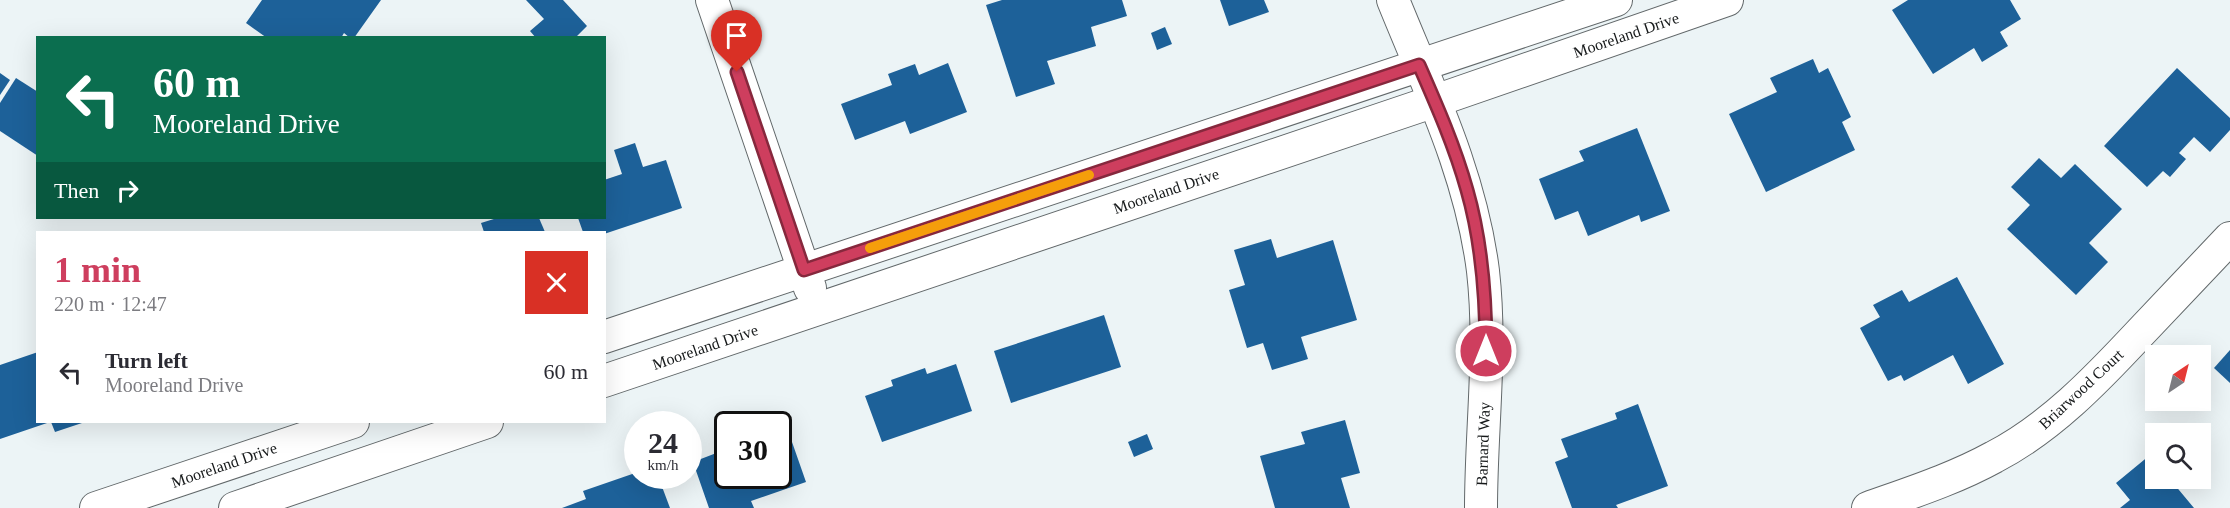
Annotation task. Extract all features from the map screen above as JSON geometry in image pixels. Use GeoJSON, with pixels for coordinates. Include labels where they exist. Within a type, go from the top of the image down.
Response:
{"type":"FeatureCollection","features":[{"type":"Feature","properties":{"kind":"street"},"geometry":{"type":"LineString","coordinates":[[712,0],[816,309]]}},
{"type":"Feature","properties":{"kind":"street","name":"Barnard Way"},"geometry":{"type":"LineString","coordinates":[[1393,0],[1447,131],[1467,191],[1483,272],[1486,367],[1481,508]]}},
{"type":"Feature","properties":{"kind":"street"},"geometry":{"type":"LineString","coordinates":[[606,336],[1616,0]]}},
{"type":"Feature","properties":{"kind":"street","name":"Mooreland Drive"},"geometry":{"type":"LineString","coordinates":[[606,380],[1435,101],[1727,0]]}},
{"type":"Feature","properties":{"kind":"street","name":"Briarwood Court"},"geometry":{"type":"LineString","coordinates":[[1868,508],[1952,478],[1996,457],[2036,430],[2074,399],[2110,364],[2230,238]]}},
{"type":"Feature","properties":{"kind":"street","name":"Mooreland Drive"},"geometry":{"type":"LineString","coordinates":[[96,508],[350,423]]}},
{"type":"Feature","properties":{"kind":"street"},"geometry":{"type":"LineString","coordinates":[[235,508],[484,423]]}},
{"type":"Feature","properties":{"kind":"building"},"geometry":{"type":"Polygon","coordinates":[[[262,0],[381,0],[355,36],[348,36],[344,33],[342,36],[264,36],[246,23],[262,0]]]}},
{"type":"Feature","properties":{"kind":"building"},"geometry":{"type":"Polygon","coordinates":[[[526,0],[563,0],[587,26],[577,36],[534,36],[530,31],[544,19],[526,0]]]}},
{"type":"Feature","properties":{"kind":"building"},"geometry":{"type":"Polygon","coordinates":[[[1002,0],[1122,0],[1127,16],[1091,27],[1096,46],[1047,61],[1055,84],[1016,97],[986,5],[1002,0]]]}},
{"type":"Feature","properties":{"kind":"building"},"geometry":{"type":"Polygon","coordinates":[[[1220,0],[1264,0],[1269,12],[1229,26],[1220,0]]]}},
{"type":"Feature","properties":{"kind":"building"},"geometry":{"type":"Polygon","coordinates":[[[1908,0],[2010,0],[2021,19],[2000,32],[2008,46],[1982,62],[1974,48],[1933,74],[1892,10],[1908,0]]]}},
{"type":"Feature","properties":{"kind":"building"},"geometry":{"type":"Polygon","coordinates":[[[1165,27],[1172,44],[1157,50],[1151,33],[1165,27]]]}},
{"type":"Feature","properties":{"kind":"building"},"geometry":{"type":"Polygon","coordinates":[[[1813,59],[1819,73],[1828,68],[1851,117],[1842,122],[1855,150],[1766,192],[1729,114],[1777,92],[1770,78],[1813,59]]]}},
{"type":"Feature","properties":{"kind":"building"},"geometry":{"type":"Polygon","coordinates":[[[948,63],[967,112],[910,134],[905,121],[855,140],[841,104],[892,85],[888,74],[915,64],[919,75],[948,63]]]}},
{"type":"Feature","properties":{"kind":"building"},"geometry":{"type":"Polygon","coordinates":[[[2177,68],[2230,118],[2230,130],[2210,152],[2194,137],[2179,153],[2186,159],[2170,177],[2163,171],[2147,187],[2104,146],[2177,68]]]}},
{"type":"Feature","properties":{"kind":"building"},"geometry":{"type":"Polygon","coordinates":[[[0,73],[10,80],[0,95],[0,73]]]}},
{"type":"Feature","properties":{"kind":"building"},"geometry":{"type":"Polygon","coordinates":[[[16,78],[36,91],[36,155],[0,131],[0,103],[16,78]]]}},
{"type":"Feature","properties":{"kind":"building"},"geometry":{"type":"Polygon","coordinates":[[[1637,128],[1670,211],[1641,222],[1639,215],[1588,236],[1578,211],[1555,220],[1539,179],[1584,161],[1579,151],[1637,128]]]}},
{"type":"Feature","properties":{"kind":"building"},"geometry":{"type":"Polygon","coordinates":[[[635,143],[643,167],[666,160],[682,208],[606,233],[606,231],[583,231],[578,219],[606,219],[606,179],[622,174],[614,150],[635,143]]]}},
{"type":"Feature","properties":{"kind":"building"},"geometry":{"type":"Polygon","coordinates":[[[2039,158],[2061,178],[2075,164],[2122,209],[2089,243],[2108,262],[2076,295],[2007,229],[2030,205],[2011,187],[2039,158]]]}},
{"type":"Feature","properties":{"kind":"building"},"geometry":{"type":"Polygon","coordinates":[[[494,219],[539,219],[545,231],[484,231],[481,223],[494,219]]]}},
{"type":"Feature","properties":{"kind":"building"},"geometry":{"type":"Polygon","coordinates":[[[1271,239],[1277,258],[1333,240],[1357,320],[1301,337],[1308,359],[1272,370],[1263,343],[1247,348],[1229,290],[1245,285],[1234,250],[1271,239]]]}},
{"type":"Feature","properties":{"kind":"building"},"geometry":{"type":"Polygon","coordinates":[[[1957,277],[2004,364],[1968,384],[1953,355],[1904,381],[1901,375],[1888,381],[1860,328],[1880,317],[1873,305],[1902,290],[1909,302],[1957,277]]]}},
{"type":"Feature","properties":{"kind":"building"},"geometry":{"type":"Polygon","coordinates":[[[1104,315],[1121,367],[1011,403],[994,351],[1104,315]]]}},
{"type":"Feature","properties":{"kind":"building"},"geometry":{"type":"Polygon","coordinates":[[[2230,350],[2230,383],[2214,368],[2230,350]]]}},
{"type":"Feature","properties":{"kind":"building"},"geometry":{"type":"Polygon","coordinates":[[[36,353],[36,423],[47,423],[0,439],[0,365],[36,353]]]}},
{"type":"Feature","properties":{"kind":"building"},"geometry":{"type":"Polygon","coordinates":[[[956,364],[972,411],[882,442],[865,396],[893,386],[891,380],[925,368],[927,374],[956,364]]]}},
{"type":"Feature","properties":{"kind":"building"},"geometry":{"type":"Polygon","coordinates":[[[1638,404],[1668,486],[1616,505],[1618,508],[1572,508],[1555,462],[1568,457],[1561,439],[1617,419],[1615,413],[1638,404]]]}},
{"type":"Feature","properties":{"kind":"building"},"geometry":{"type":"Polygon","coordinates":[[[1345,420],[1360,473],[1341,478],[1350,508],[1275,508],[1260,456],[1305,444],[1301,432],[1345,420]]]}},
{"type":"Feature","properties":{"kind":"building"},"geometry":{"type":"Polygon","coordinates":[[[51,423],[82,423],[55,432],[51,423]]]}},
{"type":"Feature","properties":{"kind":"building"},"geometry":{"type":"Polygon","coordinates":[[[1147,434],[1153,449],[1134,457],[1128,442],[1147,434]]]}},
{"type":"Feature","properties":{"kind":"building"},"geometry":{"type":"Polygon","coordinates":[[[792,442],[806,482],[792,487],[792,442]]]}},
{"type":"Feature","properties":{"kind":"building"},"geometry":{"type":"Polygon","coordinates":[[[714,454],[714,489],[786,489],[751,501],[754,508],[709,508],[702,488],[702,459],[714,454]]]}},
{"type":"Feature","properties":{"kind":"building"},"geometry":{"type":"Polygon","coordinates":[[[2145,459],[2145,489],[2178,489],[2194,508],[2120,508],[2130,500],[2116,483],[2145,459]]]}},
{"type":"Feature","properties":{"kind":"building"},"geometry":{"type":"Polygon","coordinates":[[[624,477],[624,489],[663,489],[670,508],[562,508],[586,499],[583,491],[624,477]]]}},
{"type":"Feature","properties":{"kind":"slow traffic"},"geometry":{"type":"LineString","coordinates":[[870,248],[1089,175]]}},
{"type":"Feature","properties":{"kind":"route"},"geometry":{"type":"LineString","coordinates":[[737,72],[804,270],[1419,65],[1447,131],[1467,191],[1476,229],[1483,272],[1486,351]]}}]}
